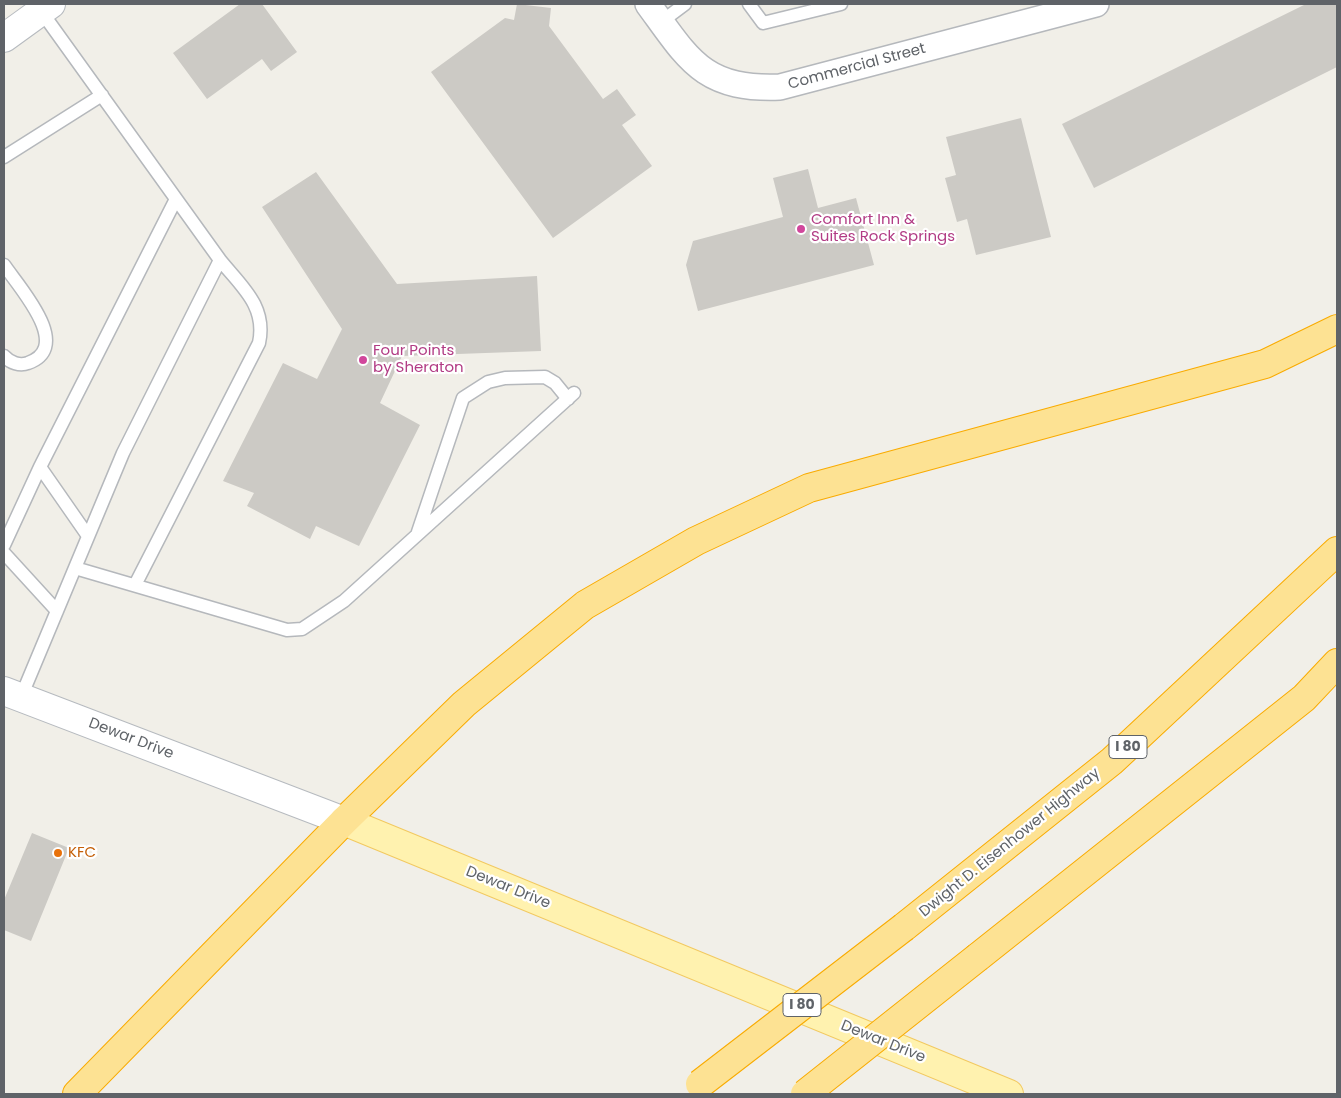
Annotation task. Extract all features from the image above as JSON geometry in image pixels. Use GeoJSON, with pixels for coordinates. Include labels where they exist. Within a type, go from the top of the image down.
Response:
{"type":"FeatureCollection","features":[{"type":"Feature","properties":{"kind":"highway"},"geometry":{"type":"LineString","coordinates":[[78,1094],[344,821],[464,704],[585,605],[696,541],[808,488],[1265,364],[1337,329]]}},
{"type":"Feature","properties":{"kind":"highway","name":"Dwight D. Eisenhower Highway"},"geometry":{"type":"LineString","coordinates":[[693,1089],[904,927],[1112,761],[1337,551]]}},
{"type":"Feature","properties":{"kind":"highway"},"geometry":{"type":"LineString","coordinates":[[805,1094],[1304,698],[1337,663]]}},
{"type":"Feature","properties":{"kind":"main road"},"geometry":{"type":"LineString","coordinates":[[4,38],[46,7]]}},
{"type":"Feature","properties":{"kind":"main road","name":"Dewar Drive"},"geometry":{"type":"LineString","coordinates":[[12,694],[344,821],[1009,1094]]}},
{"type":"Feature","properties":{"kind":"street","name":"Commercial Street"},"geometry":{"type":"LineString","coordinates":[[655,13],[687,58],[708,74],[731,84],[756,88],[780,87],[1089,5]]}},
{"type":"Feature","properties":{"kind":"lane"},"geometry":{"type":"LineString","coordinates":[[655,13],[685,4]]}},
{"type":"Feature","properties":{"kind":"lane"},"geometry":{"type":"LineString","coordinates":[[749,4],[763,23],[841,4]]}},
{"type":"Feature","properties":{"kind":"lane"},"geometry":{"type":"LineString","coordinates":[[46,7],[102,96],[220,260],[257,306],[262,331],[259,343],[135,585]]}},
{"type":"Feature","properties":{"kind":"lane"},"geometry":{"type":"LineString","coordinates":[[4,157],[102,96]]}},
{"type":"Feature","properties":{"kind":"lane"},"geometry":{"type":"LineString","coordinates":[[4,545],[40,467],[176,199]]}},
{"type":"Feature","properties":{"kind":"lane"},"geometry":{"type":"LineString","coordinates":[[12,694],[57,611],[123,452],[220,260]]}},
{"type":"Feature","properties":{"kind":"lane"},"geometry":{"type":"LineString","coordinates":[[4,266],[39,315],[46,332],[46,349],[39,359],[23,365],[8,361],[4,356]]}},
{"type":"Feature","properties":{"kind":"lane"},"geometry":{"type":"LineString","coordinates":[[75,568],[287,630],[302,628],[344,602],[571,396],[546,377],[505,378],[488,382],[474,389],[463,398],[417,535]]}},
{"type":"Feature","properties":{"kind":"lane"},"geometry":{"type":"LineString","coordinates":[[40,467],[88,536]]}},
{"type":"Feature","properties":{"kind":"lane"},"geometry":{"type":"LineString","coordinates":[[4,553],[57,611]]}},
{"type":"Feature","properties":{"kind":"building"},"geometry":{"type":"Polygon","coordinates":[[[240,4],[262,4],[297,52],[271,71],[262,59],[207,99],[173,53],[240,4]]]}},
{"type":"Feature","properties":{"kind":"building"},"geometry":{"type":"Polygon","coordinates":[[[517,4],[551,8],[549,26],[603,99],[617,89],[636,115],[622,125],[652,166],[553,238],[431,72],[505,18],[514,20],[517,4]]]}},
{"type":"Feature","properties":{"kind":"building"},"geometry":{"type":"Polygon","coordinates":[[[1306,4],[1337,4],[1337,67],[1094,188],[1062,124],[1306,4]]]}},
{"type":"Feature","properties":{"kind":"building"},"geometry":{"type":"Polygon","coordinates":[[[1021,118],[1051,237],[976,255],[967,219],[957,222],[945,178],[956,175],[946,137],[1021,118]]]}},
{"type":"Feature","properties":{"kind":"building","name":"Comfort Inn & Suites Rock Springs"},"geometry":{"type":"Polygon","coordinates":[[[808,169],[818,208],[856,198],[874,265],[698,311],[686,265],[693,241],[783,217],[773,178],[808,169]]]}},
{"type":"Feature","properties":{"kind":"building","name":"Four Points by Sheraton"},"geometry":{"type":"Polygon","coordinates":[[[316,172],[397,284],[537,276],[541,351],[402,356],[380,403],[420,425],[359,546],[316,526],[310,539],[247,506],[254,493],[223,481],[283,363],[317,379],[342,329],[262,207],[316,172]]]}},
{"type":"Feature","properties":{"kind":"building"},"geometry":{"type":"Polygon","coordinates":[[[32,833],[69,848],[31,941],[4,930],[4,900],[32,833]]]}},
{"type":"Feature","properties":{"kind":"place","name":"Comfort Inn & Suites Rock Springs"},"geometry":{"type":"Point","coordinates":[801,229]}},
{"type":"Feature","properties":{"kind":"place","name":"Four Points by Sheraton"},"geometry":{"type":"Point","coordinates":[363,360]}},
{"type":"Feature","properties":{"kind":"place","name":"KFC"},"geometry":{"type":"Point","coordinates":[58,853]}}]}
